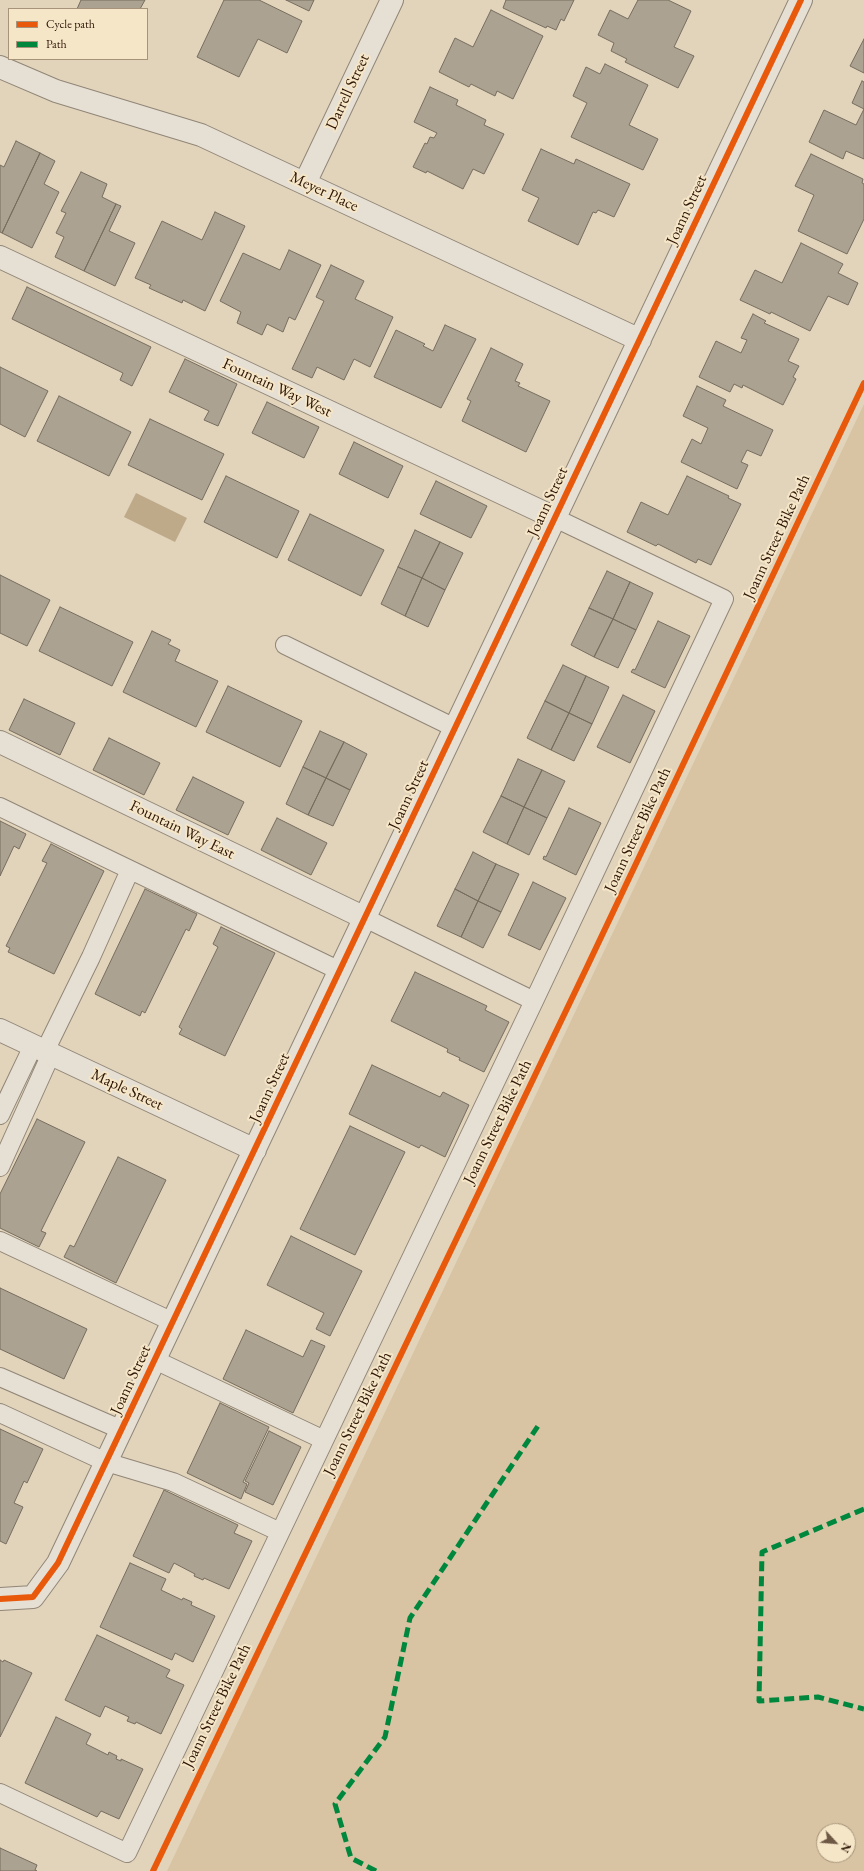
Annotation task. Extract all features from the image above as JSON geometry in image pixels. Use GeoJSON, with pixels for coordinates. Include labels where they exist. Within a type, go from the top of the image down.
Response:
{"type":"FeatureCollection","features":[{"type":"Feature","properties":{"kind":"street","name":"Darrell Street"},"geometry":{"type":"LineString","coordinates":[[305,183],[392,0]]}},
{"type":"Feature","properties":{"kind":"street","name":"Joann Street"},"geometry":{"type":"LineString","coordinates":[[0,1599],[33,1597],[58,1563],[801,0]]}},
{"type":"Feature","properties":{"kind":"street","name":"Meyer Place"},"geometry":{"type":"LineString","coordinates":[[0,66],[56,91],[201,135],[640,340]]}},
{"type":"Feature","properties":{"kind":"street","name":"Fountain Way West"},"geometry":{"type":"LineString","coordinates":[[0,257],[555,518]]}},
{"type":"Feature","properties":{"kind":"street","name":"Fountain Way East"},"geometry":{"type":"LineString","coordinates":[[0,742],[365,918]]}},
{"type":"Feature","properties":{"kind":"street","name":"Maple Street"},"geometry":{"type":"LineString","coordinates":[[0,1030],[255,1150]]}},
{"type":"Feature","properties":{"kind":"lane"},"geometry":{"type":"LineString","coordinates":[[0,1793],[127,1853],[534,1001],[724,599],[555,518]]}},
{"type":"Feature","properties":{"kind":"lane"},"geometry":{"type":"LineString","coordinates":[[285,645],[456,728]]}},
{"type":"Feature","properties":{"kind":"lane"},"geometry":{"type":"LineString","coordinates":[[0,807],[340,971]]}},
{"type":"Feature","properties":{"kind":"lane"},"geometry":{"type":"LineString","coordinates":[[0,1115],[43,1050],[91,957],[130,870]]}},
{"type":"Feature","properties":{"kind":"lane"},"geometry":{"type":"LineString","coordinates":[[365,918],[534,1001]]}},
{"type":"Feature","properties":{"kind":"lane"},"geometry":{"type":"LineString","coordinates":[[0,1167],[43,1050]]}},
{"type":"Feature","properties":{"kind":"lane"},"geometry":{"type":"LineString","coordinates":[[0,1240],[173,1322]]}},
{"type":"Feature","properties":{"kind":"lane"},"geometry":{"type":"LineString","coordinates":[[155,1360],[324,1440]]}},
{"type":"Feature","properties":{"kind":"lane"},"geometry":{"type":"LineString","coordinates":[[0,1377],[122,1430]]}},
{"type":"Feature","properties":{"kind":"lane"},"geometry":{"type":"LineString","coordinates":[[0,1412],[106,1462],[173,1482],[280,1532]]}},
{"type":"Feature","properties":{"kind":"shaded area"},"geometry":{"type":"Polygon","coordinates":[[[864,404],[864,1871],[167,1871],[864,404]]]}},
{"type":"Feature","properties":{"kind":"shaded area"},"geometry":{"type":"Polygon","coordinates":[[[136,493],[187,518],[175,542],[124,517],[136,493]]]}},
{"type":"Feature","properties":{"kind":"building"},"geometry":{"type":"Polygon","coordinates":[[[81,0],[145,0],[141,8],[77,8],[81,0]]]}},
{"type":"Feature","properties":{"kind":"building"},"geometry":{"type":"Polygon","coordinates":[[[224,0],[259,0],[302,21],[287,53],[258,39],[239,77],[197,57],[224,0]]]}},
{"type":"Feature","properties":{"kind":"building"},"geometry":{"type":"Polygon","coordinates":[[[286,0],[314,0],[309,11],[286,0]]]}},
{"type":"Feature","properties":{"kind":"building"},"geometry":{"type":"Polygon","coordinates":[[[506,0],[574,0],[564,21],[561,19],[556,30],[547,26],[546,28],[503,8],[506,0]]]}},
{"type":"Feature","properties":{"kind":"building"},"geometry":{"type":"Polygon","coordinates":[[[638,0],[668,0],[691,11],[674,47],[694,56],[678,88],[625,62],[627,59],[611,51],[614,43],[598,35],[610,10],[628,19],[638,0]]]}},
{"type":"Feature","properties":{"kind":"building"},"geometry":{"type":"Polygon","coordinates":[[[491,10],[543,36],[513,99],[497,91],[495,96],[471,84],[469,87],[439,72],[455,38],[473,47],[491,10]]]}},
{"type":"Feature","properties":{"kind":"building"},"geometry":{"type":"Polygon","coordinates":[[[864,39],[864,73],[850,66],[864,39]]]}},
{"type":"Feature","properties":{"kind":"building"},"geometry":{"type":"Polygon","coordinates":[[[605,64],[648,85],[629,125],[658,139],[643,170],[571,137],[587,103],[573,96],[586,67],[600,74],[605,64]]]}},
{"type":"Feature","properties":{"kind":"building"},"geometry":{"type":"Polygon","coordinates":[[[862,81],[864,82],[864,109],[852,103],[862,81]]]}},
{"type":"Feature","properties":{"kind":"building"},"geometry":{"type":"Polygon","coordinates":[[[430,87],[458,100],[456,105],[486,120],[484,125],[504,134],[484,174],[473,169],[463,189],[427,171],[426,173],[413,167],[425,143],[427,144],[430,137],[434,138],[437,133],[414,122],[430,87]]]}},
{"type":"Feature","properties":{"kind":"building"},"geometry":{"type":"Polygon","coordinates":[[[864,109],[864,159],[846,151],[843,159],[809,142],[824,110],[856,125],[864,109]]]}},
{"type":"Feature","properties":{"kind":"building"},"geometry":{"type":"Polygon","coordinates":[[[16,141],[40,153],[2,233],[0,232],[0,165],[4,167],[16,141]]]}},
{"type":"Feature","properties":{"kind":"building"},"geometry":{"type":"Polygon","coordinates":[[[541,149],[574,164],[576,159],[630,184],[614,217],[598,210],[596,213],[593,212],[578,245],[528,221],[539,198],[522,190],[541,149]]]}},
{"type":"Feature","properties":{"kind":"building"},"geometry":{"type":"Polygon","coordinates":[[[40,153],[55,161],[44,184],[59,192],[32,248],[2,233],[40,153]]]}},
{"type":"Feature","properties":{"kind":"building"},"geometry":{"type":"Polygon","coordinates":[[[811,154],[863,179],[864,219],[847,254],[798,231],[814,195],[795,186],[811,154]]]}},
{"type":"Feature","properties":{"kind":"building"},"geometry":{"type":"Polygon","coordinates":[[[81,172],[107,184],[102,197],[116,204],[84,271],[55,257],[64,237],[56,233],[66,213],[61,211],[81,172]]]}},
{"type":"Feature","properties":{"kind":"building"},"geometry":{"type":"Polygon","coordinates":[[[116,204],[121,206],[109,231],[135,243],[115,286],[84,271],[116,204]]]}},
{"type":"Feature","properties":{"kind":"building"},"geometry":{"type":"Polygon","coordinates":[[[215,212],[245,226],[205,311],[183,300],[182,303],[149,288],[151,285],[135,278],[162,221],[202,240],[215,212]]]}},
{"type":"Feature","properties":{"kind":"building"},"geometry":{"type":"Polygon","coordinates":[[[801,243],[843,264],[838,273],[858,283],[848,305],[828,296],[810,331],[771,312],[770,314],[740,300],[755,270],[782,283],[801,243]]]}},
{"type":"Feature","properties":{"kind":"building"},"geometry":{"type":"Polygon","coordinates":[[[289,250],[321,265],[295,320],[289,317],[283,332],[267,324],[262,335],[237,323],[241,312],[220,301],[243,253],[280,270],[289,250]]]}},
{"type":"Feature","properties":{"kind":"building"},"geometry":{"type":"Polygon","coordinates":[[[331,265],[364,281],[355,299],[393,317],[370,367],[354,359],[344,380],[317,367],[312,378],[292,369],[324,301],[316,297],[331,265]]]}},
{"type":"Feature","properties":{"kind":"building"},"geometry":{"type":"Polygon","coordinates":[[[27,287],[151,347],[132,386],[120,380],[123,373],[12,319],[27,287]]]}},
{"type":"Feature","properties":{"kind":"building"},"geometry":{"type":"Polygon","coordinates":[[[753,314],[766,321],[764,323],[799,339],[788,361],[799,366],[793,377],[796,379],[783,405],[743,385],[742,388],[734,384],[730,392],[699,377],[716,341],[741,353],[747,340],[741,338],[753,314]]]}},
{"type":"Feature","properties":{"kind":"building"},"geometry":{"type":"Polygon","coordinates":[[[445,325],[476,339],[441,408],[374,377],[396,330],[425,344],[423,346],[433,351],[445,325]]]}},
{"type":"Feature","properties":{"kind":"building"},"geometry":{"type":"Polygon","coordinates":[[[491,348],[523,364],[515,381],[520,383],[518,386],[550,401],[526,452],[462,421],[471,401],[467,399],[491,348]]]}},
{"type":"Feature","properties":{"kind":"building"},"geometry":{"type":"Polygon","coordinates":[[[185,359],[237,384],[218,426],[204,420],[209,411],[169,392],[185,359]]]}},
{"type":"Feature","properties":{"kind":"building"},"geometry":{"type":"Polygon","coordinates":[[[0,367],[48,391],[25,437],[0,424],[0,367]]]}},
{"type":"Feature","properties":{"kind":"building"},"geometry":{"type":"Polygon","coordinates":[[[697,386],[726,400],[723,406],[773,430],[761,456],[747,450],[741,462],[748,465],[737,489],[681,462],[692,439],[701,444],[708,428],[683,416],[697,386]]]}},
{"type":"Feature","properties":{"kind":"building"},"geometry":{"type":"Polygon","coordinates":[[[59,396],[131,432],[109,476],[37,441],[59,396]]]}},
{"type":"Feature","properties":{"kind":"building"},"geometry":{"type":"Polygon","coordinates":[[[267,402],[319,427],[304,458],[252,433],[267,402]]]}},
{"type":"Feature","properties":{"kind":"building"},"geometry":{"type":"Polygon","coordinates":[[[150,419],[224,454],[202,500],[128,465],[150,419]]]}},
{"type":"Feature","properties":{"kind":"building"},"geometry":{"type":"Polygon","coordinates":[[[354,442],[403,466],[388,498],[339,474],[354,442]]]}},
{"type":"Feature","properties":{"kind":"building"},"geometry":{"type":"Polygon","coordinates":[[[226,476],[299,511],[277,558],[204,522],[226,476]]]}},
{"type":"Feature","properties":{"kind":"building"},"geometry":{"type":"Polygon","coordinates":[[[687,476],[729,496],[728,498],[741,504],[711,565],[698,559],[696,563],[658,544],[656,546],[627,532],[641,502],[668,515],[687,476]]]}},
{"type":"Feature","properties":{"kind":"building"},"geometry":{"type":"Polygon","coordinates":[[[436,481],[487,506],[471,538],[420,514],[436,481]]]}},
{"type":"Feature","properties":{"kind":"building"},"geometry":{"type":"Polygon","coordinates":[[[310,514],[384,550],[361,596],[288,560],[310,514]]]}},
{"type":"Feature","properties":{"kind":"building"},"geometry":{"type":"Polygon","coordinates":[[[415,530],[440,542],[422,578],[398,567],[415,530]]]}},
{"type":"Feature","properties":{"kind":"building"},"geometry":{"type":"Polygon","coordinates":[[[440,542],[463,553],[445,590],[422,578],[440,542]]]}},
{"type":"Feature","properties":{"kind":"building"},"geometry":{"type":"Polygon","coordinates":[[[398,567],[422,578],[405,616],[381,604],[398,567]]]}},
{"type":"Feature","properties":{"kind":"building"},"geometry":{"type":"Polygon","coordinates":[[[607,571],[630,582],[613,619],[589,608],[607,571]]]}},
{"type":"Feature","properties":{"kind":"building"},"geometry":{"type":"Polygon","coordinates":[[[0,575],[50,600],[27,646],[0,633],[0,575]]]}},
{"type":"Feature","properties":{"kind":"building"},"geometry":{"type":"Polygon","coordinates":[[[422,578],[445,590],[428,627],[405,616],[422,578]]]}},
{"type":"Feature","properties":{"kind":"building"},"geometry":{"type":"Polygon","coordinates":[[[630,582],[653,593],[636,630],[613,619],[630,582]]]}},
{"type":"Feature","properties":{"kind":"building"},"geometry":{"type":"Polygon","coordinates":[[[60,607],[133,642],[112,686],[39,651],[60,607]]]}},
{"type":"Feature","properties":{"kind":"building"},"geometry":{"type":"Polygon","coordinates":[[[589,608],[613,619],[594,657],[571,645],[589,608]]]}},
{"type":"Feature","properties":{"kind":"building"},"geometry":{"type":"Polygon","coordinates":[[[613,619],[636,630],[618,668],[594,657],[613,619]]]}},
{"type":"Feature","properties":{"kind":"building"},"geometry":{"type":"Polygon","coordinates":[[[658,621],[690,636],[665,688],[631,672],[633,669],[635,670],[658,621]]]}},
{"type":"Feature","properties":{"kind":"building"},"geometry":{"type":"Polygon","coordinates":[[[152,631],[171,640],[168,644],[180,650],[175,661],[218,681],[196,727],[123,692],[152,631]]]}},
{"type":"Feature","properties":{"kind":"building"},"geometry":{"type":"Polygon","coordinates":[[[563,665],[586,676],[569,713],[545,701],[563,665]]]}},
{"type":"Feature","properties":{"kind":"building"},"geometry":{"type":"Polygon","coordinates":[[[586,676],[609,687],[592,724],[569,713],[586,676]]]}},
{"type":"Feature","properties":{"kind":"building"},"geometry":{"type":"Polygon","coordinates":[[[228,686],[302,721],[280,767],[206,732],[228,686]]]}},
{"type":"Feature","properties":{"kind":"building"},"geometry":{"type":"Polygon","coordinates":[[[623,695],[655,711],[630,763],[597,747],[623,695]]]}},
{"type":"Feature","properties":{"kind":"building"},"geometry":{"type":"Polygon","coordinates":[[[24,699],[75,723],[60,755],[9,730],[24,699]]]}},
{"type":"Feature","properties":{"kind":"building"},"geometry":{"type":"Polygon","coordinates":[[[545,701],[569,713],[551,750],[527,738],[545,701]]]}},
{"type":"Feature","properties":{"kind":"building"},"geometry":{"type":"Polygon","coordinates":[[[569,713],[592,724],[574,761],[551,750],[569,713]]]}},
{"type":"Feature","properties":{"kind":"building"},"geometry":{"type":"Polygon","coordinates":[[[320,731],[344,742],[326,778],[303,767],[320,731]]]}},
{"type":"Feature","properties":{"kind":"building"},"geometry":{"type":"Polygon","coordinates":[[[109,738],[160,763],[144,795],[93,770],[109,738]]]}},
{"type":"Feature","properties":{"kind":"building"},"geometry":{"type":"Polygon","coordinates":[[[344,742],[367,754],[350,790],[326,778],[344,742]]]}},
{"type":"Feature","properties":{"kind":"building"},"geometry":{"type":"Polygon","coordinates":[[[518,759],[542,770],[524,807],[501,796],[518,759]]]}},
{"type":"Feature","properties":{"kind":"building"},"geometry":{"type":"Polygon","coordinates":[[[303,767],[326,778],[308,815],[286,804],[303,767]]]}},
{"type":"Feature","properties":{"kind":"building"},"geometry":{"type":"Polygon","coordinates":[[[542,770],[565,781],[547,818],[524,807],[542,770]]]}},
{"type":"Feature","properties":{"kind":"building"},"geometry":{"type":"Polygon","coordinates":[[[193,777],[244,802],[228,835],[176,810],[193,777]]]}},
{"type":"Feature","properties":{"kind":"building"},"geometry":{"type":"Polygon","coordinates":[[[326,778],[350,790],[333,826],[308,815],[326,778]]]}},
{"type":"Feature","properties":{"kind":"building"},"geometry":{"type":"Polygon","coordinates":[[[501,796],[524,807],[507,844],[483,832],[501,796]]]}},
{"type":"Feature","properties":{"kind":"building"},"geometry":{"type":"Polygon","coordinates":[[[524,807],[547,818],[529,855],[507,844],[524,807]]]}},
{"type":"Feature","properties":{"kind":"building"},"geometry":{"type":"Polygon","coordinates":[[[569,808],[601,823],[576,875],[543,859],[544,856],[546,857],[569,808]]]}},
{"type":"Feature","properties":{"kind":"building"},"geometry":{"type":"Polygon","coordinates":[[[277,818],[327,843],[311,875],[261,850],[277,818]]]}},
{"type":"Feature","properties":{"kind":"building"},"geometry":{"type":"Polygon","coordinates":[[[0,821],[26,834],[19,849],[14,846],[0,876],[0,821]]]}},
{"type":"Feature","properties":{"kind":"building"},"geometry":{"type":"Polygon","coordinates":[[[51,844],[104,871],[54,974],[8,952],[10,948],[6,946],[47,863],[42,861],[51,844]]]}},
{"type":"Feature","properties":{"kind":"building"},"geometry":{"type":"Polygon","coordinates":[[[473,852],[496,864],[478,901],[455,889],[473,852]]]}},
{"type":"Feature","properties":{"kind":"building"},"geometry":{"type":"Polygon","coordinates":[[[496,864],[519,874],[501,912],[478,901],[496,864]]]}},
{"type":"Feature","properties":{"kind":"building"},"geometry":{"type":"Polygon","coordinates":[[[533,882],[566,898],[540,950],[508,935],[533,882]]]}},
{"type":"Feature","properties":{"kind":"building"},"geometry":{"type":"Polygon","coordinates":[[[145,889],[197,914],[189,931],[186,929],[145,1013],[142,1011],[140,1016],[95,994],[145,889]]]}},
{"type":"Feature","properties":{"kind":"building"},"geometry":{"type":"Polygon","coordinates":[[[455,889],[478,901],[461,937],[437,926],[455,889]]]}},
{"type":"Feature","properties":{"kind":"building"},"geometry":{"type":"Polygon","coordinates":[[[478,901],[501,912],[483,948],[461,937],[478,901]]]}},
{"type":"Feature","properties":{"kind":"building"},"geometry":{"type":"Polygon","coordinates":[[[221,927],[275,953],[225,1056],[179,1034],[182,1029],[179,1027],[218,947],[213,944],[221,927]]]}},
{"type":"Feature","properties":{"kind":"building"},"geometry":{"type":"Polygon","coordinates":[[[415,972],[487,1006],[485,1010],[509,1022],[484,1072],[459,1060],[460,1058],[447,1052],[448,1049],[391,1021],[415,972]]]}},
{"type":"Feature","properties":{"kind":"building"},"geometry":{"type":"Polygon","coordinates":[[[372,1065],[440,1097],[443,1092],[469,1105],[445,1157],[421,1145],[419,1148],[349,1114],[372,1065]]]}},
{"type":"Feature","properties":{"kind":"building"},"geometry":{"type":"Polygon","coordinates":[[[37,1119],[85,1142],[41,1231],[46,1233],[39,1247],[0,1228],[0,1194],[37,1119]]]}},
{"type":"Feature","properties":{"kind":"building"},"geometry":{"type":"Polygon","coordinates":[[[350,1126],[405,1152],[355,1255],[300,1229],[350,1126]]]}},
{"type":"Feature","properties":{"kind":"building"},"geometry":{"type":"Polygon","coordinates":[[[118,1157],[166,1180],[116,1283],[64,1257],[70,1245],[74,1247],[118,1157]]]}},
{"type":"Feature","properties":{"kind":"building"},"geometry":{"type":"Polygon","coordinates":[[[291,1236],[362,1271],[330,1336],[316,1329],[324,1313],[267,1285],[291,1236]]]}},
{"type":"Feature","properties":{"kind":"building"},"geometry":{"type":"Polygon","coordinates":[[[0,1288],[87,1329],[64,1379],[0,1349],[0,1288]]]}},
{"type":"Feature","properties":{"kind":"building"},"geometry":{"type":"Polygon","coordinates":[[[246,1330],[303,1357],[311,1340],[325,1346],[293,1413],[223,1379],[246,1330]]]}},
{"type":"Feature","properties":{"kind":"building"},"geometry":{"type":"Polygon","coordinates":[[[220,1403],[269,1427],[243,1482],[247,1484],[241,1499],[187,1473],[220,1403]]]}},
{"type":"Feature","properties":{"kind":"building"},"geometry":{"type":"Polygon","coordinates":[[[0,1429],[43,1449],[27,1483],[24,1481],[14,1503],[23,1507],[6,1544],[0,1541],[0,1429]]]}},
{"type":"Feature","properties":{"kind":"building"},"geometry":{"type":"Polygon","coordinates":[[[269,1431],[301,1447],[273,1505],[245,1492],[249,1483],[245,1481],[269,1431]]]}},
{"type":"Feature","properties":{"kind":"building"},"geometry":{"type":"Polygon","coordinates":[[[164,1490],[238,1525],[234,1533],[252,1541],[229,1589],[204,1578],[203,1580],[194,1576],[195,1574],[174,1563],[169,1573],[133,1556],[164,1490]]]}},
{"type":"Feature","properties":{"kind":"building"},"geometry":{"type":"Polygon","coordinates":[[[130,1563],[166,1579],[161,1590],[182,1600],[183,1598],[192,1602],[191,1605],[215,1616],[193,1662],[175,1653],[172,1660],[100,1627],[130,1563]]]}},
{"type":"Feature","properties":{"kind":"building"},"geometry":{"type":"Polygon","coordinates":[[[97,1635],[170,1670],[166,1677],[184,1685],[161,1734],[136,1722],[135,1724],[127,1721],[129,1717],[105,1706],[100,1717],[65,1700],[97,1635]]]}},
{"type":"Feature","properties":{"kind":"building"},"geometry":{"type":"Polygon","coordinates":[[[0,1660],[3,1662],[4,1660],[32,1673],[0,1737],[0,1660]]]}},
{"type":"Feature","properties":{"kind":"building"},"geometry":{"type":"Polygon","coordinates":[[[56,1717],[91,1734],[86,1744],[108,1755],[109,1752],[117,1756],[116,1759],[121,1761],[121,1759],[143,1769],[119,1819],[101,1811],[97,1817],[25,1783],[56,1717]]]}},
{"type":"Feature","properties":{"kind":"building"},"geometry":{"type":"Polygon","coordinates":[[[0,1848],[37,1865],[35,1870],[37,1871],[0,1871],[0,1848]]]}},
{"type":"Feature","properties":{"kind":"marked path"},"geometry":{"type":"LineString","coordinates":[[376,1871],[351,1858],[335,1804],[385,1737],[410,1618],[540,1423]]}},
{"type":"Feature","properties":{"kind":"marked path"},"geometry":{"type":"LineString","coordinates":[[864,1509],[762,1552],[759,1701],[818,1697],[864,1709]]}},
{"type":"Feature","properties":{"kind":"cycle path"},"geometry":{"type":"LineString","coordinates":[[0,1599],[33,1597],[58,1563],[801,0]]}},
{"type":"Feature","properties":{"kind":"cycle path","name":"Joann Street Bike Path"},"geometry":{"type":"LineString","coordinates":[[153,1871],[586,969],[864,383]]}}]}
